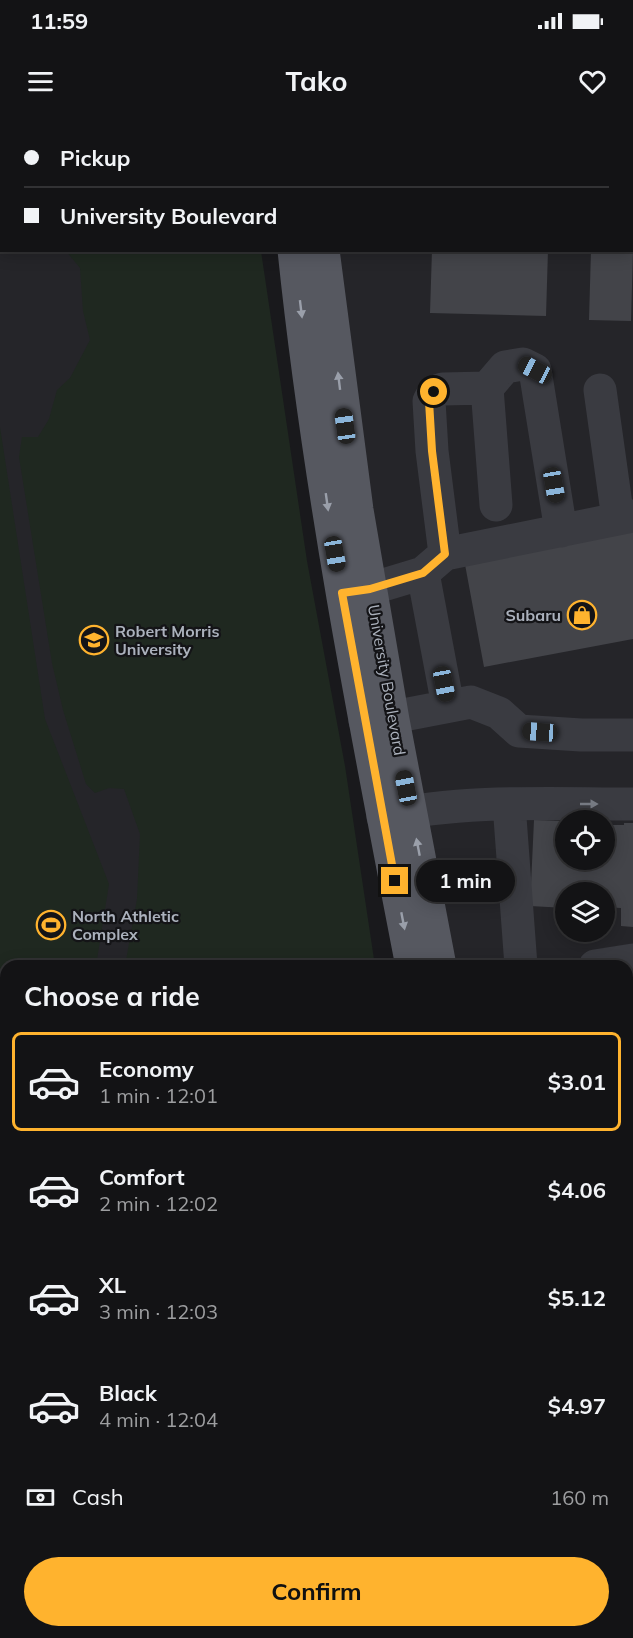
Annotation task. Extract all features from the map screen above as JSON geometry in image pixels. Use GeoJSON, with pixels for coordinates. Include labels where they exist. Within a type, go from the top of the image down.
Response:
{"type":"FeatureCollection","features":[{"type":"Feature","properties":{"kind":"main road","name":"University Boulevard"},"geometry":{"type":"LineString","coordinates":[[294,252],[321,461],[356,591],[397,814],[438,960]]}},
{"type":"Feature","properties":{"kind":"main road","name":"University Boulevard"},"geometry":{"type":"LineString","coordinates":[[323,252],[357,510],[356,591]]}},
{"type":"Feature","properties":{"kind":"main road","name":"University Boulevard"},"geometry":{"type":"LineString","coordinates":[[397,814],[411,960]]}},
{"type":"Feature","properties":{"kind":"lane"},"geometry":{"type":"LineString","coordinates":[[496,505],[487,388],[505,366],[523,364],[535,370],[561,531]]}},
{"type":"Feature","properties":{"kind":"lane"},"geometry":{"type":"LineString","coordinates":[[448,706],[434,563],[429,401],[434,392],[443,389],[487,388]]}},
{"type":"Feature","properties":{"kind":"lane"},"geometry":{"type":"LineString","coordinates":[[356,591],[434,563],[561,531],[625,518],[600,390]]}},
{"type":"Feature","properties":{"kind":"lane"},"geometry":{"type":"LineString","coordinates":[[379,719],[471,702],[499,713],[519,731],[581,735],[633,735]]}},
{"type":"Feature","properties":{"kind":"lane"},"geometry":{"type":"LineString","coordinates":[[397,814],[480,804],[633,804]]}},
{"type":"Feature","properties":{"kind":"lane"},"geometry":{"type":"LineString","coordinates":[[509,804],[521,960]]}},
{"type":"Feature","properties":{"kind":"shaded area","name":"Robert Morris University"},"geometry":{"type":"Polygon","coordinates":[[[0,252],[200,252],[141,960],[0,960],[0,252]]]}},
{"type":"Feature","properties":{"kind":"shaded area"},"geometry":{"type":"Polygon","coordinates":[[[67,252],[261,252],[307,561],[345,766],[374,960],[126,960],[137,899],[140,834],[124,789],[109,788],[95,793],[86,784],[63,710],[52,663],[19,457],[22,437],[38,437],[49,419],[57,390],[70,378],[90,340],[83,311],[80,268],[67,252]]]}},
{"type":"Feature","properties":{"kind":"shaded area"},"geometry":{"type":"Polygon","coordinates":[[[323,252],[633,252],[633,960],[439,960],[323,252]]]}},
{"type":"Feature","properties":{"kind":"shaded area","name":"North Athletic Complex"},"geometry":{"type":"Polygon","coordinates":[[[0,427],[45,719],[109,884],[97,960],[0,960],[0,427]]]}},
{"type":"Feature","properties":{"kind":"building"},"geometry":{"type":"Polygon","coordinates":[[[432,252],[548,252],[546,316],[430,313],[432,252]]]}},
{"type":"Feature","properties":{"kind":"building"},"geometry":{"type":"Polygon","coordinates":[[[591,252],[633,252],[631,321],[589,320],[591,252]]]}},
{"type":"Feature","properties":{"kind":"building"},"geometry":{"type":"Polygon","coordinates":[[[633,530],[633,639],[484,667],[464,559],[633,530]]]}},
{"type":"Feature","properties":{"kind":"building"},"geometry":{"type":"Polygon","coordinates":[[[534,820],[555,821],[555,870],[615,870],[615,825],[633,823],[633,927],[621,926],[621,908],[615,908],[615,882],[555,882],[555,907],[530,906],[534,820]]]}},
{"type":"Feature","properties":{"kind":"place","name":"Subaru"},"geometry":{"type":"Point","coordinates":[582,615]}},
{"type":"Feature","properties":{"kind":"place","name":"Robert Morris University"},"geometry":{"type":"Point","coordinates":[94,640]}},
{"type":"Feature","properties":{"kind":"place","name":"North Athletic Complex"},"geometry":{"type":"Point","coordinates":[51,925]}},
{"type":"Feature","properties":{"kind":"route"},"geometry":{"type":"LineString","coordinates":[[395,881],[342,593],[370,589],[423,573],[445,554],[432,451],[429,401],[434,392]]}}]}
